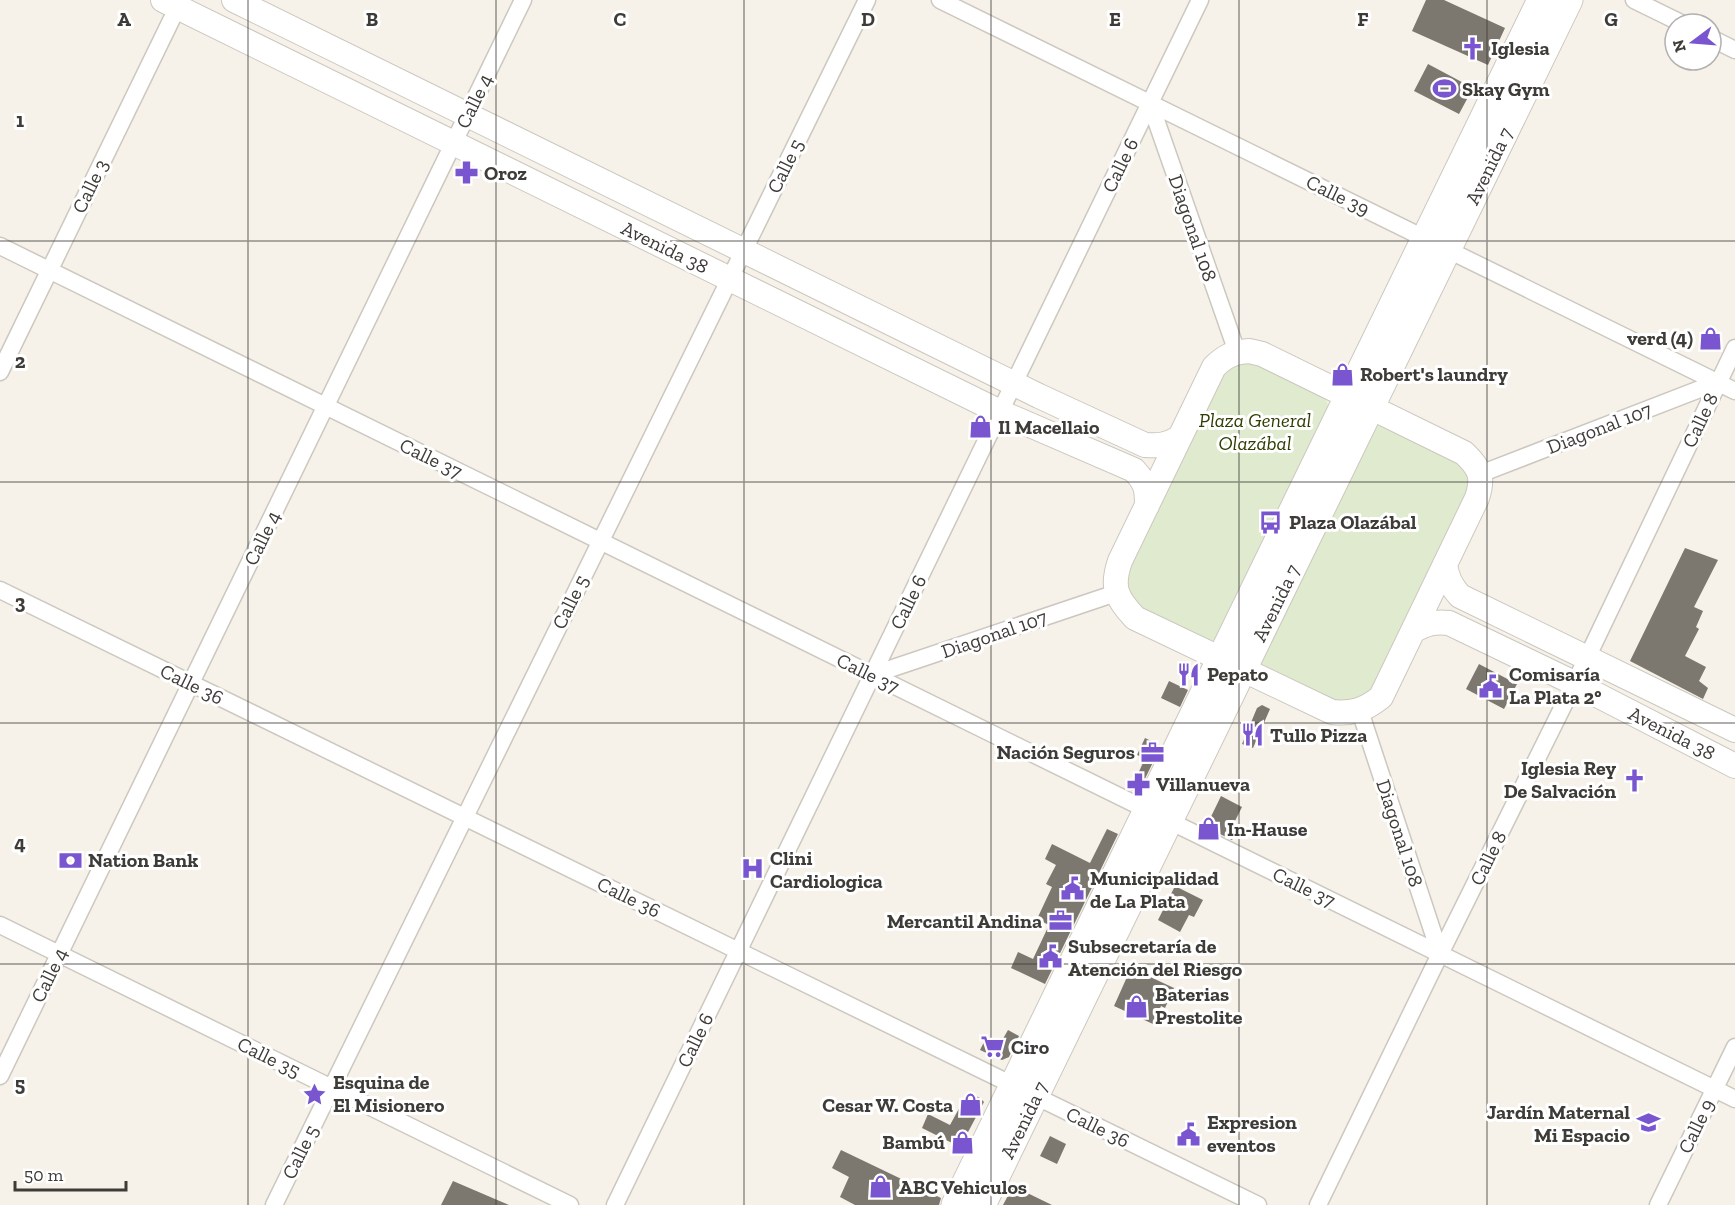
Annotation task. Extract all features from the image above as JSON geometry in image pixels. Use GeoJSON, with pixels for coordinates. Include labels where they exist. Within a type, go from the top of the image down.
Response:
{"type":"FeatureCollection","features":[{"type":"Feature","properties":{"kind":"main road","name":"Avenida 38"},"geometry":{"type":"LineString","coordinates":[[234,0],[1014,384],[1145,445],[1169,444],[1180,437]]}},
{"type":"Feature","properties":{"kind":"main road","name":"Avenida 7"},"geometry":{"type":"LineString","coordinates":[[1437,244],[1541,0]]}},
{"type":"Feature","properties":{"kind":"main road","name":"Avenida 7"},"geometry":{"type":"LineString","coordinates":[[955,1205],[1024,1091],[1437,244],[1569,0]]}},
{"type":"Feature","properties":{"kind":"main road","name":"Avenida 38"},"geometry":{"type":"LineString","coordinates":[[174,2],[1000,412],[1134,470],[1143,479],[1147,491],[1147,506]]}},
{"type":"Feature","properties":{"kind":"main road"},"geometry":{"type":"LineString","coordinates":[[1249,351],[1263,354],[1360,402],[1464,453],[1475,463],[1480,474],[1477,498],[1381,697],[1360,711],[1345,714],[1332,712],[1135,618],[1123,606],[1116,593],[1115,575],[1120,561],[1214,367],[1223,358],[1237,352],[1249,351]]}},
{"type":"Feature","properties":{"kind":"main road","name":"Avenida 38"},"geometry":{"type":"LineString","coordinates":[[1445,564],[1447,577],[1460,596],[1735,730]]}},
{"type":"Feature","properties":{"kind":"main road","name":"Avenida 38"},"geometry":{"type":"LineString","coordinates":[[1413,631],[1425,624],[1437,621],[1449,622],[1735,766]]}},
{"type":"Feature","properties":{"kind":"main road","name":"Avenida 7"},"geometry":{"type":"LineString","coordinates":[[982,1205],[1024,1091]]}},
{"type":"Feature","properties":{"kind":"street","name":"Calle 4"},"geometry":{"type":"LineString","coordinates":[[0,1076],[523,0]]}},
{"type":"Feature","properties":{"kind":"street","name":"Calle 5"},"geometry":{"type":"LineString","coordinates":[[274,1205],[867,0]]}},
{"type":"Feature","properties":{"kind":"street","name":"Calle 39"},"geometry":{"type":"LineString","coordinates":[[940,0],[1735,391]]}},
{"type":"Feature","properties":{"kind":"street","name":"Calle 6"},"geometry":{"type":"LineString","coordinates":[[615,1205],[1200,0]]}},
{"type":"Feature","properties":{"kind":"street"},"geometry":{"type":"LineString","coordinates":[[1634,0],[1663,14]]}},
{"type":"Feature","properties":{"kind":"street","name":"Calle 3"},"geometry":{"type":"LineString","coordinates":[[0,372],[174,2]]}},
{"type":"Feature","properties":{"kind":"street","name":"Diagonal 108"},"geometry":{"type":"LineString","coordinates":[[1150,103],[1237,352]]}},
{"type":"Feature","properties":{"kind":"street","name":"Calle 37"},"geometry":{"type":"LineString","coordinates":[[0,246],[1735,1099]]}},
{"type":"Feature","properties":{"kind":"street","name":"Calle 8"},"geometry":{"type":"LineString","coordinates":[[1318,1205],[1587,658],[1735,348]]}},
{"type":"Feature","properties":{"kind":"street","name":"Diagonal 107"},"geometry":{"type":"LineString","coordinates":[[1480,474],[1718,382]]}},
{"type":"Feature","properties":{"kind":"street","name":"Calle 36"},"geometry":{"type":"LineString","coordinates":[[0,590],[1258,1205]]}},
{"type":"Feature","properties":{"kind":"street","name":"Diagonal 107"},"geometry":{"type":"LineString","coordinates":[[872,675],[1116,593]]}},
{"type":"Feature","properties":{"kind":"street","name":"Diagonal 108"},"geometry":{"type":"LineString","coordinates":[[1360,711],[1440,954]]}},
{"type":"Feature","properties":{"kind":"street","name":"Calle 35"},"geometry":{"type":"LineString","coordinates":[[0,924],[570,1205]]}},
{"type":"Feature","properties":{"kind":"street","name":"Calle 9"},"geometry":{"type":"LineString","coordinates":[[1658,1205],[1735,1047]]}},
{"type":"Feature","properties":{"kind":"green space","name":"Plaza General Olazábal"},"geometry":{"type":"Polygon","coordinates":[[[1251,359],[1324,393],[1331,414],[1220,638],[1201,644],[1133,612],[1119,574],[1217,372],[1251,359]]]}},
{"type":"Feature","properties":{"kind":"green space","name":"Plaza General Olazábal"},"geometry":{"type":"Polygon","coordinates":[[[1379,426],[1458,460],[1469,473],[1472,490],[1374,692],[1329,708],[1265,676],[1259,656],[1368,431],[1379,426]]]}},
{"type":"Feature","properties":{"kind":"building","name":"Iglesia"},"geometry":{"type":"Polygon","coordinates":[[[1426,0],[1444,0],[1505,28],[1488,65],[1412,31],[1426,0]]]}},
{"type":"Feature","properties":{"kind":"building","name":"Skay Gym"},"geometry":{"type":"Polygon","coordinates":[[[1428,64],[1473,88],[1459,114],[1414,91],[1428,64]]]}},
{"type":"Feature","properties":{"kind":"building"},"geometry":{"type":"Polygon","coordinates":[[[1685,548],[1718,560],[1694,607],[1703,611],[1696,627],[1699,629],[1685,656],[1706,667],[1699,681],[1708,688],[1703,699],[1630,661],[1685,548]]]}},
{"type":"Feature","properties":{"kind":"building","name":"Comisaría La Plata 2°"},"geometry":{"type":"Polygon","coordinates":[[[1479,664],[1517,684],[1504,709],[1466,689],[1479,664]]]}},
{"type":"Feature","properties":{"kind":"building"},"geometry":{"type":"Polygon","coordinates":[[[1169,681],[1188,690],[1180,707],[1161,698],[1169,681]]]}},
{"type":"Feature","properties":{"kind":"building"},"geometry":{"type":"Polygon","coordinates":[[[1262,705],[1270,709],[1253,748],[1242,744],[1257,708],[1262,705]]]}},
{"type":"Feature","properties":{"kind":"building"},"geometry":{"type":"Polygon","coordinates":[[[1145,738],[1161,746],[1138,793],[1131,790],[1145,758],[1137,755],[1145,738]]]}},
{"type":"Feature","properties":{"kind":"building"},"geometry":{"type":"Polygon","coordinates":[[[1221,796],[1242,807],[1231,829],[1236,832],[1232,840],[1206,827],[1221,796]]]}},
{"type":"Feature","properties":{"kind":"building"},"geometry":{"type":"Polygon","coordinates":[[[1107,829],[1118,834],[1045,984],[1011,968],[1018,952],[1033,959],[1049,925],[1037,919],[1052,887],[1046,884],[1056,865],[1045,859],[1052,844],[1090,863],[1107,829]]]}},
{"type":"Feature","properties":{"kind":"building"},"geometry":{"type":"Polygon","coordinates":[[[1175,886],[1203,900],[1194,917],[1189,915],[1180,932],[1158,920],[1175,886]]]}},
{"type":"Feature","properties":{"kind":"building"},"geometry":{"type":"Polygon","coordinates":[[[1131,968],[1174,988],[1165,1008],[1161,1006],[1153,1024],[1114,1006],[1131,968]]]}},
{"type":"Feature","properties":{"kind":"building","name":"Ciro"},"geometry":{"type":"Polygon","coordinates":[[[1008,1030],[1019,1036],[1009,1057],[1002,1060],[980,1050],[986,1038],[1000,1044],[1008,1030]]]}},
{"type":"Feature","properties":{"kind":"building"},"geometry":{"type":"Polygon","coordinates":[[[968,1092],[984,1102],[962,1148],[922,1128],[928,1114],[950,1125],[968,1092]]]}},
{"type":"Feature","properties":{"kind":"building"},"geometry":{"type":"Polygon","coordinates":[[[1050,1136],[1066,1144],[1057,1164],[1040,1156],[1050,1136]]]}},
{"type":"Feature","properties":{"kind":"building","name":"ABC Vehiculos"},"geometry":{"type":"Polygon","coordinates":[[[841,1150],[941,1198],[939,1205],[855,1205],[840,1197],[849,1177],[832,1168],[841,1150]]]}},
{"type":"Feature","properties":{"kind":"building"},"geometry":{"type":"Polygon","coordinates":[[[453,1181],[509,1205],[441,1205],[453,1181]]]}},
{"type":"Feature","properties":{"kind":"building"},"geometry":{"type":"Polygon","coordinates":[[[1013,1186],[1052,1205],[1003,1205],[1013,1186]]]}},
{"type":"Feature","properties":{"kind":"place","name":"Iglesia"},"geometry":{"type":"Point","coordinates":[1473,48]}},
{"type":"Feature","properties":{"kind":"place","name":"Skay Gym"},"geometry":{"type":"Point","coordinates":[1444,89]}},
{"type":"Feature","properties":{"kind":"place","name":"Oroz"},"geometry":{"type":"Point","coordinates":[466,173]}},
{"type":"Feature","properties":{"kind":"place","name":"verd (4)"},"geometry":{"type":"Point","coordinates":[1711,338]}},
{"type":"Feature","properties":{"kind":"place","name":"Robert's laundry"},"geometry":{"type":"Point","coordinates":[1342,374]}},
{"type":"Feature","properties":{"kind":"place","name":"Il Macellaio"},"geometry":{"type":"Point","coordinates":[980,427]}},
{"type":"Feature","properties":{"kind":"place","name":"Plaza Olazábal"},"geometry":{"type":"Point","coordinates":[1271,522]}},
{"type":"Feature","properties":{"kind":"place","name":"Pepato"},"geometry":{"type":"Point","coordinates":[1189,674]}},
{"type":"Feature","properties":{"kind":"place","name":"Comisaría La Plata 2°"},"geometry":{"type":"Point","coordinates":[1491,686]}},
{"type":"Feature","properties":{"kind":"place","name":"Tullo Pizza"},"geometry":{"type":"Point","coordinates":[1252,735]}},
{"type":"Feature","properties":{"kind":"place","name":"Nación Seguros"},"geometry":{"type":"Point","coordinates":[1153,752]}},
{"type":"Feature","properties":{"kind":"place","name":"Iglesia Rey De Salvación"},"geometry":{"type":"Point","coordinates":[1634,780]}},
{"type":"Feature","properties":{"kind":"place","name":"Villanueva"},"geometry":{"type":"Point","coordinates":[1138,784]}},
{"type":"Feature","properties":{"kind":"place","name":"In-Hause"},"geometry":{"type":"Point","coordinates":[1209,829]}},
{"type":"Feature","properties":{"kind":"place","name":"Nation Bank"},"geometry":{"type":"Point","coordinates":[70,860]}},
{"type":"Feature","properties":{"kind":"place","name":"Clini Cardiologica"},"geometry":{"type":"Point","coordinates":[752,869]}},
{"type":"Feature","properties":{"kind":"place","name":"Municipalidad de La Plata"},"geometry":{"type":"Point","coordinates":[1072,889]}},
{"type":"Feature","properties":{"kind":"place","name":"Mercantil Andina"},"geometry":{"type":"Point","coordinates":[1060,921]}},
{"type":"Feature","properties":{"kind":"place","name":"Subsecretaría de Atención del Riesgo"},"geometry":{"type":"Point","coordinates":[1050,957]}},
{"type":"Feature","properties":{"kind":"place","name":"Baterias Prestolite"},"geometry":{"type":"Point","coordinates":[1137,1006]}},
{"type":"Feature","properties":{"kind":"place","name":"Ciro"},"geometry":{"type":"Point","coordinates":[993,1047]}},
{"type":"Feature","properties":{"kind":"place","name":"Esquina de El Misionero"},"geometry":{"type":"Point","coordinates":[315,1094]}},
{"type":"Feature","properties":{"kind":"place","name":"Cesar W. Costa"},"geometry":{"type":"Point","coordinates":[971,1105]}},
{"type":"Feature","properties":{"kind":"place","name":"Jardín Maternal Mi Espacio"},"geometry":{"type":"Point","coordinates":[1648,1123]}},
{"type":"Feature","properties":{"kind":"place","name":"Expresion eventos"},"geometry":{"type":"Point","coordinates":[1189,1134]}},
{"type":"Feature","properties":{"kind":"place","name":"Bambú"},"geometry":{"type":"Point","coordinates":[963,1142]}},
{"type":"Feature","properties":{"kind":"place","name":"ABC Vehiculos"},"geometry":{"type":"Point","coordinates":[881,1187]}}]}
